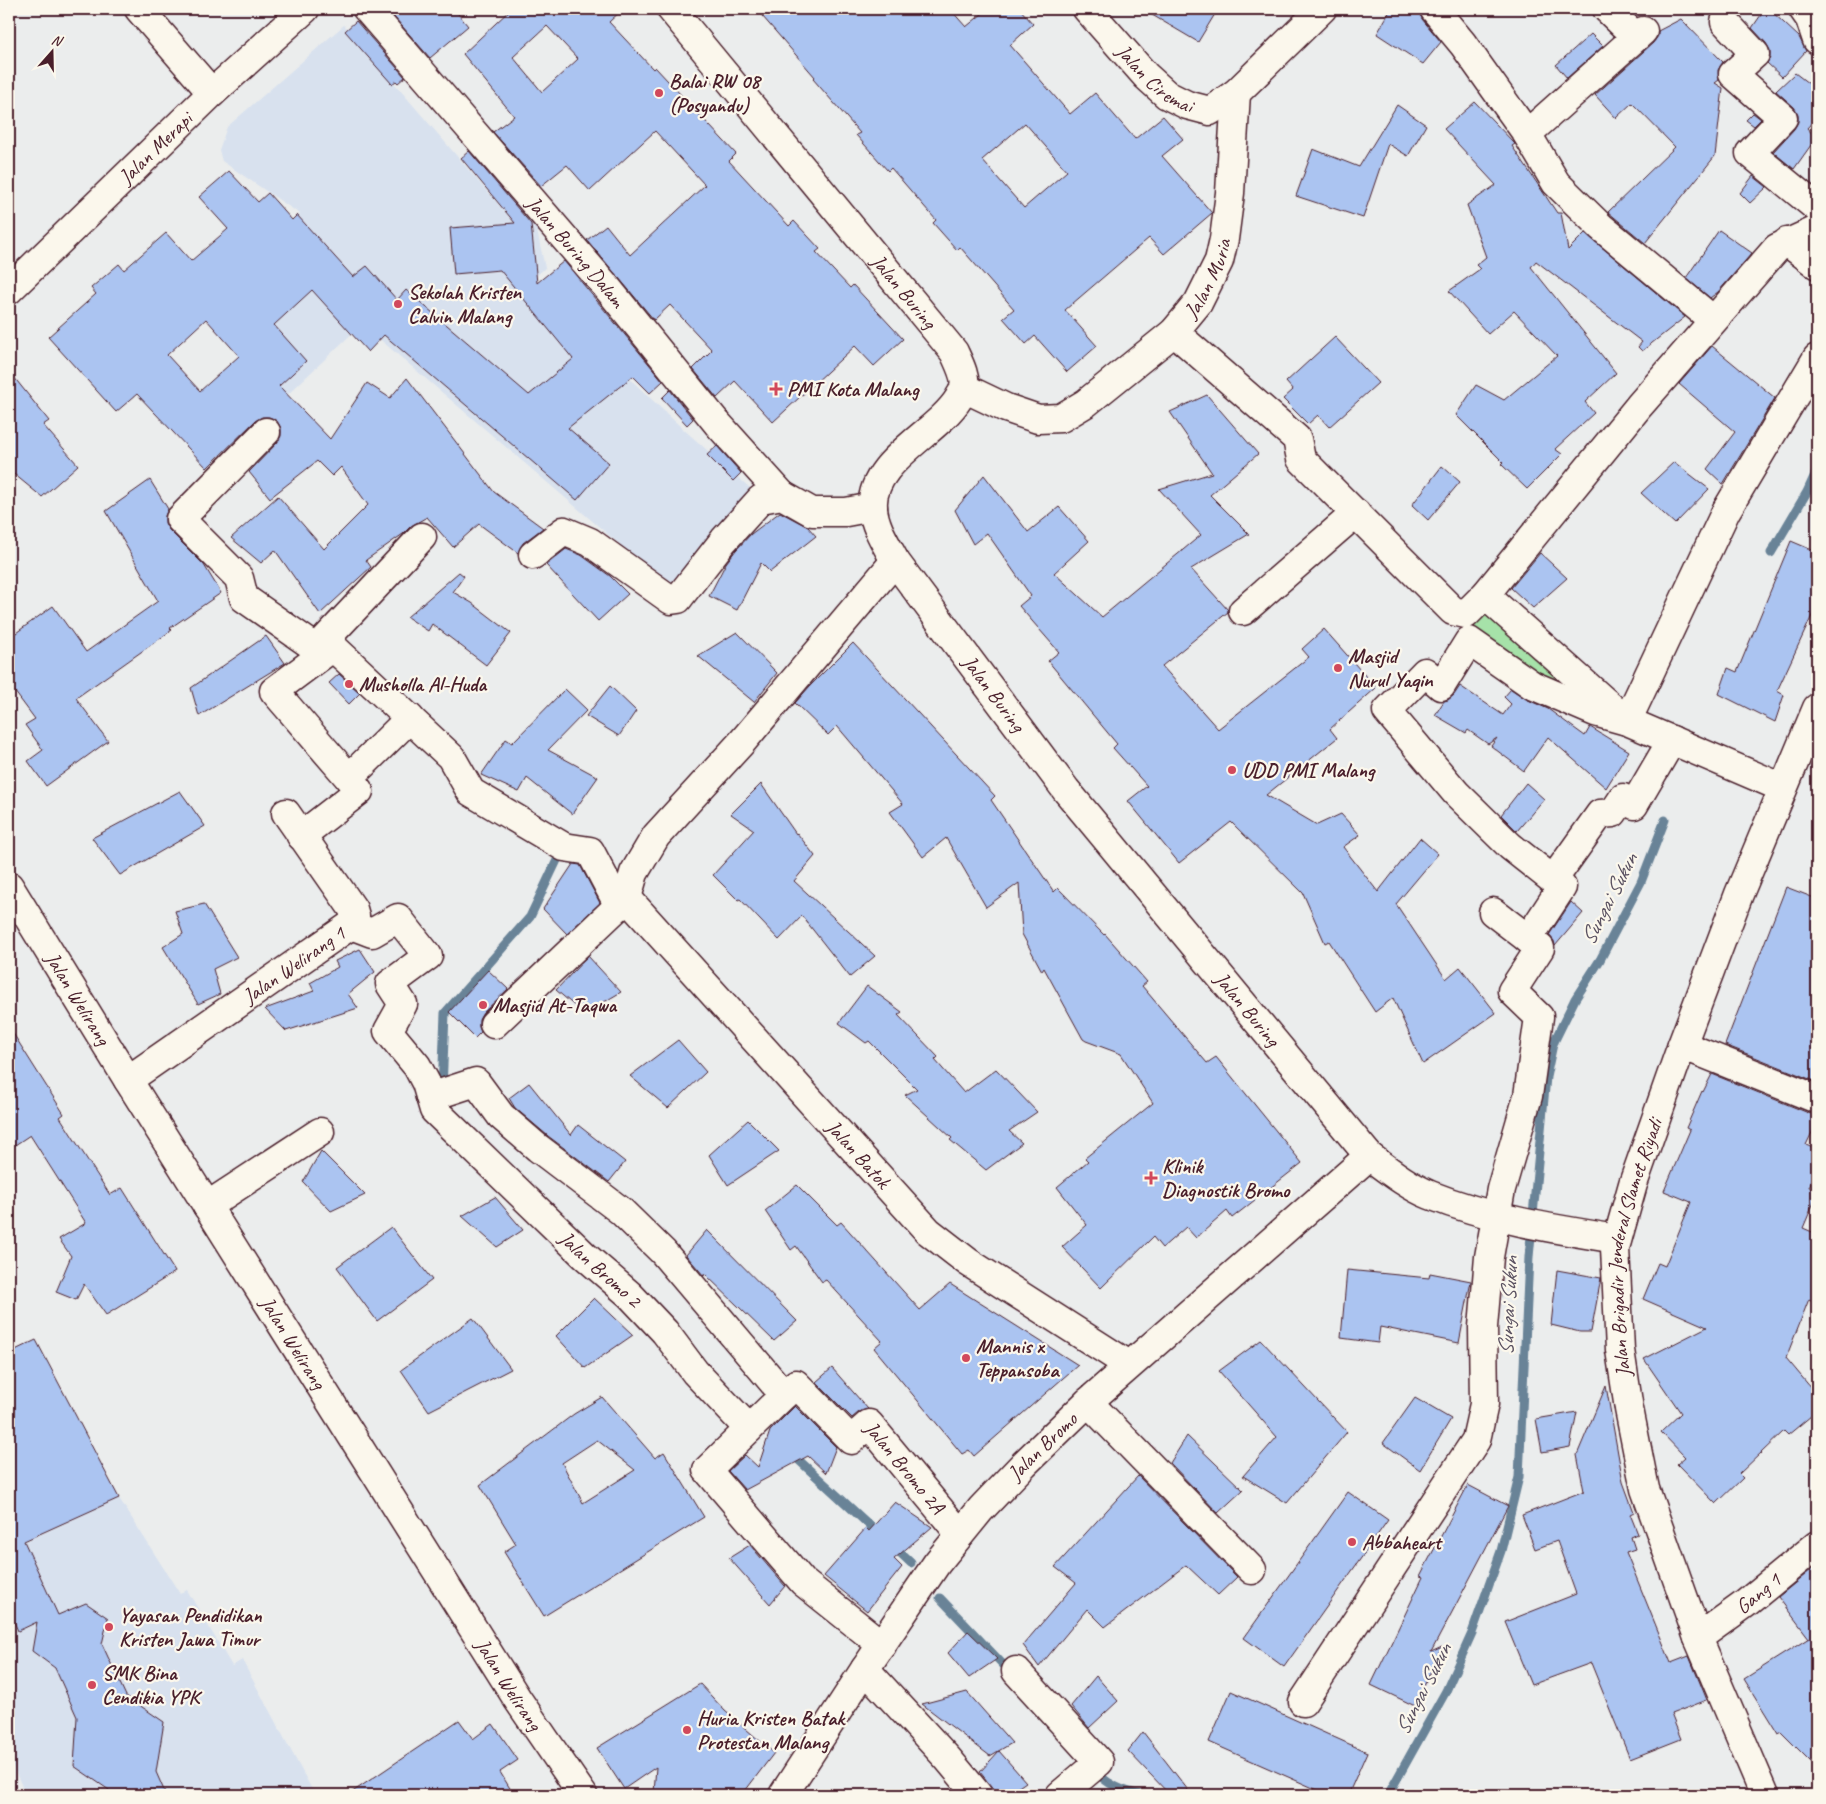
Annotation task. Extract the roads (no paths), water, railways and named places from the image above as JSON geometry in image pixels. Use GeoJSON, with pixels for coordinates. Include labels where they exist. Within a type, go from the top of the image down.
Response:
{"type":"FeatureCollection","features":[{"type":"Feature","properties":{"kind":"street"},"geometry":{"type":"LineString","coordinates":[[139,9],[212,93]]}},
{"type":"Feature","properties":{"kind":"street","name":"Jalan Merapi"},"geometry":{"type":"LineString","coordinates":[[9,290],[212,93],[305,9]]}},
{"type":"Feature","properties":{"kind":"street","name":"Jalan Buring Dalam"},"geometry":{"type":"LineString","coordinates":[[367,9],[605,285],[717,423],[782,495],[812,512],[846,512],[873,507]]}},
{"type":"Feature","properties":{"kind":"street","name":"Jalan Buring"},"geometry":{"type":"LineString","coordinates":[[671,9],[954,352],[962,370],[964,388],[952,409],[890,464],[875,487],[873,507],[876,523],[895,561],[1066,790],[1369,1156],[1392,1174],[1429,1194],[1505,1219],[1617,1239]]}},
{"type":"Feature","properties":{"kind":"street","name":"Jalan Ciremai"},"geometry":{"type":"LineString","coordinates":[[1087,9],[1146,76],[1167,95],[1187,105],[1210,111],[1236,94]]}},
{"type":"Feature","properties":{"kind":"street"},"geometry":{"type":"LineString","coordinates":[[1236,94],[1322,9]]}},
{"type":"Feature","properties":{"kind":"street"},"geometry":{"type":"LineString","coordinates":[[1434,9],[1463,44],[1527,134],[1556,183],[1601,227],[1713,320]]}},
{"type":"Feature","properties":{"kind":"street"},"geometry":{"type":"LineString","coordinates":[[1527,134],[1639,34],[1608,9]]}},
{"type":"Feature","properties":{"kind":"street"},"geometry":{"type":"LineString","coordinates":[[1803,9],[1810,19],[1817,40]]}},
{"type":"Feature","properties":{"kind":"street"},"geometry":{"type":"LineString","coordinates":[[1725,22],[1755,54],[1733,74],[1783,118],[1750,153],[1817,208]]}},
{"type":"Feature","properties":{"kind":"street","name":"Jalan Muria"},"geometry":{"type":"LineString","coordinates":[[964,388],[1006,408],[1038,419],[1061,418],[1086,403],[1174,332],[1198,303],[1219,262],[1230,193],[1236,94]]}},
{"type":"Feature","properties":{"kind":"street"},"geometry":{"type":"LineString","coordinates":[[1174,332],[1297,439],[1301,458],[1453,611],[1466,614],[1485,595],[1633,414],[1776,248],[1817,231]]}},
{"type":"Feature","properties":{"kind":"street"},"geometry":{"type":"LineString","coordinates":[[1787,242],[1817,265]]}},
{"type":"Feature","properties":{"kind":"street"},"geometry":{"type":"LineString","coordinates":[[1627,721],[1726,512],[1817,358]]}},
{"type":"Feature","properties":{"kind":"street"},"geometry":{"type":"LineString","coordinates":[[266,432],[180,519],[239,578],[244,598],[310,644],[326,646],[410,718],[349,778]]}},
{"type":"Feature","properties":{"kind":"street"},"geometry":{"type":"LineString","coordinates":[[533,555],[564,531],[590,542],[666,598],[671,600],[678,599],[724,540],[761,499],[782,495]]}},
{"type":"Feature","properties":{"kind":"street"},"geometry":{"type":"LineString","coordinates":[[1243,611],[1356,513]]}},
{"type":"Feature","properties":{"kind":"street"},"geometry":{"type":"LineString","coordinates":[[302,836],[359,791],[274,691],[326,646],[422,537]]}},
{"type":"Feature","properties":{"kind":"street"},"geometry":{"type":"LineString","coordinates":[[494,1024],[623,902],[634,873],[656,836],[742,742],[895,561]]}},
{"type":"Feature","properties":{"kind":"street"},"geometry":{"type":"LineString","coordinates":[[1485,595],[1627,721]]}},
{"type":"Feature","properties":{"kind":"street"},"geometry":{"type":"LineString","coordinates":[[1528,939],[1562,886],[1510,846],[1456,793],[1387,711],[1425,672],[1440,686],[1469,641],[1532,685],[1595,712],[1627,721],[1783,788]]}},
{"type":"Feature","properties":{"kind":"street","name":"Jalan Brigadir Jenderal Slamet Riyadi"},"geometry":{"type":"LineString","coordinates":[[1765,1795],[1698,1638],[1645,1489],[1629,1409],[1620,1350],[1616,1297],[1616,1248],[1633,1184],[1682,1045],[1739,894],[1783,788],[1811,741],[1817,708]]}},
{"type":"Feature","properties":{"kind":"street","name":"Jalan Batok"},"geometry":{"type":"LineString","coordinates":[[410,718],[452,757],[471,792],[564,847],[590,852],[623,902],[928,1231],[968,1262],[1129,1365]]}},
{"type":"Feature","properties":{"kind":"street"},"geometry":{"type":"LineString","coordinates":[[1552,880],[1600,814],[1613,813],[1623,798],[1634,805],[1672,740]]}},
{"type":"Feature","properties":{"kind":"street","name":"Jalan Welirang 1"},"geometry":{"type":"LineString","coordinates":[[128,1080],[351,925],[355,916],[354,909],[286,813]]}},
{"type":"Feature","properties":{"kind":"street","name":"Jalan Welirang"},"geometry":{"type":"LineString","coordinates":[[9,886],[128,1080],[518,1700],[583,1795]]}},
{"type":"Feature","properties":{"kind":"street"},"geometry":{"type":"LineString","coordinates":[[1302,1702],[1476,1440],[1484,1404],[1483,1327],[1489,1257],[1505,1219],[1501,1189],[1528,1096],[1539,1017],[1512,992],[1540,948],[1493,912]]}},
{"type":"Feature","properties":{"kind":"street","name":"Jalan Bromo 2"},"geometry":{"type":"LineString","coordinates":[[351,925],[372,933],[398,918],[428,956],[390,984],[403,1004],[388,1031],[416,1066],[426,1083],[439,1094],[434,1110],[585,1256],[630,1295],[665,1332],[695,1372],[762,1416]]}},
{"type":"Feature","properties":{"kind":"street"},"geometry":{"type":"LineString","coordinates":[[1682,1045],[1817,1099]]}},
{"type":"Feature","properties":{"kind":"street"},"geometry":{"type":"LineString","coordinates":[[439,1094],[476,1082],[501,1116],[538,1148],[621,1211],[662,1252],[762,1416],[707,1470],[803,1582],[882,1645]]}},
{"type":"Feature","properties":{"kind":"street"},"geometry":{"type":"LineString","coordinates":[[207,1206],[320,1132]]}},
{"type":"Feature","properties":{"kind":"street","name":"Jalan Bromo"},"geometry":{"type":"LineString","coordinates":[[783,1795],[937,1563],[981,1509],[1088,1402],[1369,1156]]}},
{"type":"Feature","properties":{"kind":"street","name":"Jalan Bromo 2A"},"geometry":{"type":"LineString","coordinates":[[762,1416],[796,1384],[851,1440],[869,1424],[960,1534]]}},
{"type":"Feature","properties":{"kind":"street"},"geometry":{"type":"LineString","coordinates":[[1088,1402],[1252,1570]]}},
{"type":"Feature","properties":{"kind":"street","name":"Gang 1"},"geometry":{"type":"LineString","coordinates":[[1698,1638],[1745,1604],[1817,1545]]}},
{"type":"Feature","properties":{"kind":"street"},"geometry":{"type":"LineString","coordinates":[[865,1669],[948,1759],[978,1795]]}},
{"type":"Feature","properties":{"kind":"street"},"geometry":{"type":"LineString","coordinates":[[1016,1671],[1099,1762],[1060,1795]]}},
{"type":"Feature","properties":{"kind":"waterway"},"geometry":{"type":"LineString","coordinates":[[1771,553],[1807,492],[1817,470]]}},
{"type":"Feature","properties":{"kind":"waterway","name":"Sungai Sukun"},"geometry":{"type":"LineString","coordinates":[[1388,1795],[1446,1691],[1472,1633],[1501,1551],[1519,1477],[1529,1257],[1546,1077],[1553,1044],[1575,999],[1600,960],[1641,882],[1665,820]]}},
{"type":"Feature","properties":{"kind":"waterway"},"geometry":{"type":"LineString","coordinates":[[442,1091],[445,1013],[530,917],[559,856]]}},
{"type":"Feature","properties":{"kind":"waterway"},"geometry":{"type":"LineString","coordinates":[[791,1453],[879,1534]]}},
{"type":"Feature","properties":{"kind":"waterway"},"geometry":{"type":"LineString","coordinates":[[893,1546],[911,1563]]}},
{"type":"Feature","properties":{"kind":"waterway"},"geometry":{"type":"LineString","coordinates":[[940,1598],[1012,1674]]}},
{"type":"Feature","properties":{"kind":"waterway"},"geometry":{"type":"LineString","coordinates":[[1094,1769],[1099,1775],[1115,1786],[1128,1792],[1142,1795]]}},
{"type":"Feature","properties":{"kind":"place","name":"Balai RW 08 (Posyandu)"},"geometry":{"type":"Point","coordinates":[659,93]}},
{"type":"Feature","properties":{"kind":"place","name":"Sekolah Kristen Calvin Malang"},"geometry":{"type":"Point","coordinates":[398,304]}},
{"type":"Feature","properties":{"kind":"place","name":"PMI Kota Malang"},"geometry":{"type":"Point","coordinates":[776,389]}},
{"type":"Feature","properties":{"kind":"place","name":"Masjid Nurul Yaqin"},"geometry":{"type":"Point","coordinates":[1338,668]}},
{"type":"Feature","properties":{"kind":"place","name":"Musholla Al-Huda"},"geometry":{"type":"Point","coordinates":[349,684]}},
{"type":"Feature","properties":{"kind":"place","name":"UDD PMI Malang"},"geometry":{"type":"Point","coordinates":[1232,770]}},
{"type":"Feature","properties":{"kind":"place","name":"Masjid At-Taqwa"},"geometry":{"type":"Point","coordinates":[483,1005]}},
{"type":"Feature","properties":{"kind":"place","name":"Klinik Diagnostik Bromo"},"geometry":{"type":"Point","coordinates":[1151,1178]}},
{"type":"Feature","properties":{"kind":"place","name":"Mannis x Teppansoba"},"geometry":{"type":"Point","coordinates":[966,1358]}},
{"type":"Feature","properties":{"kind":"place","name":"Abbaheart"},"geometry":{"type":"Point","coordinates":[1352,1542]}},
{"type":"Feature","properties":{"kind":"place","name":"Yayasan Pendidikan Kristen Jawa Timur"},"geometry":{"type":"Point","coordinates":[109,1627]}},
{"type":"Feature","properties":{"kind":"place","name":"SMK Bina Cendikia YPK"},"geometry":{"type":"Point","coordinates":[92,1685]}},
{"type":"Feature","properties":{"kind":"place","name":"Huria Kristen Batak Protestan Malang"},"geometry":{"type":"Point","coordinates":[687,1730]}}]}
